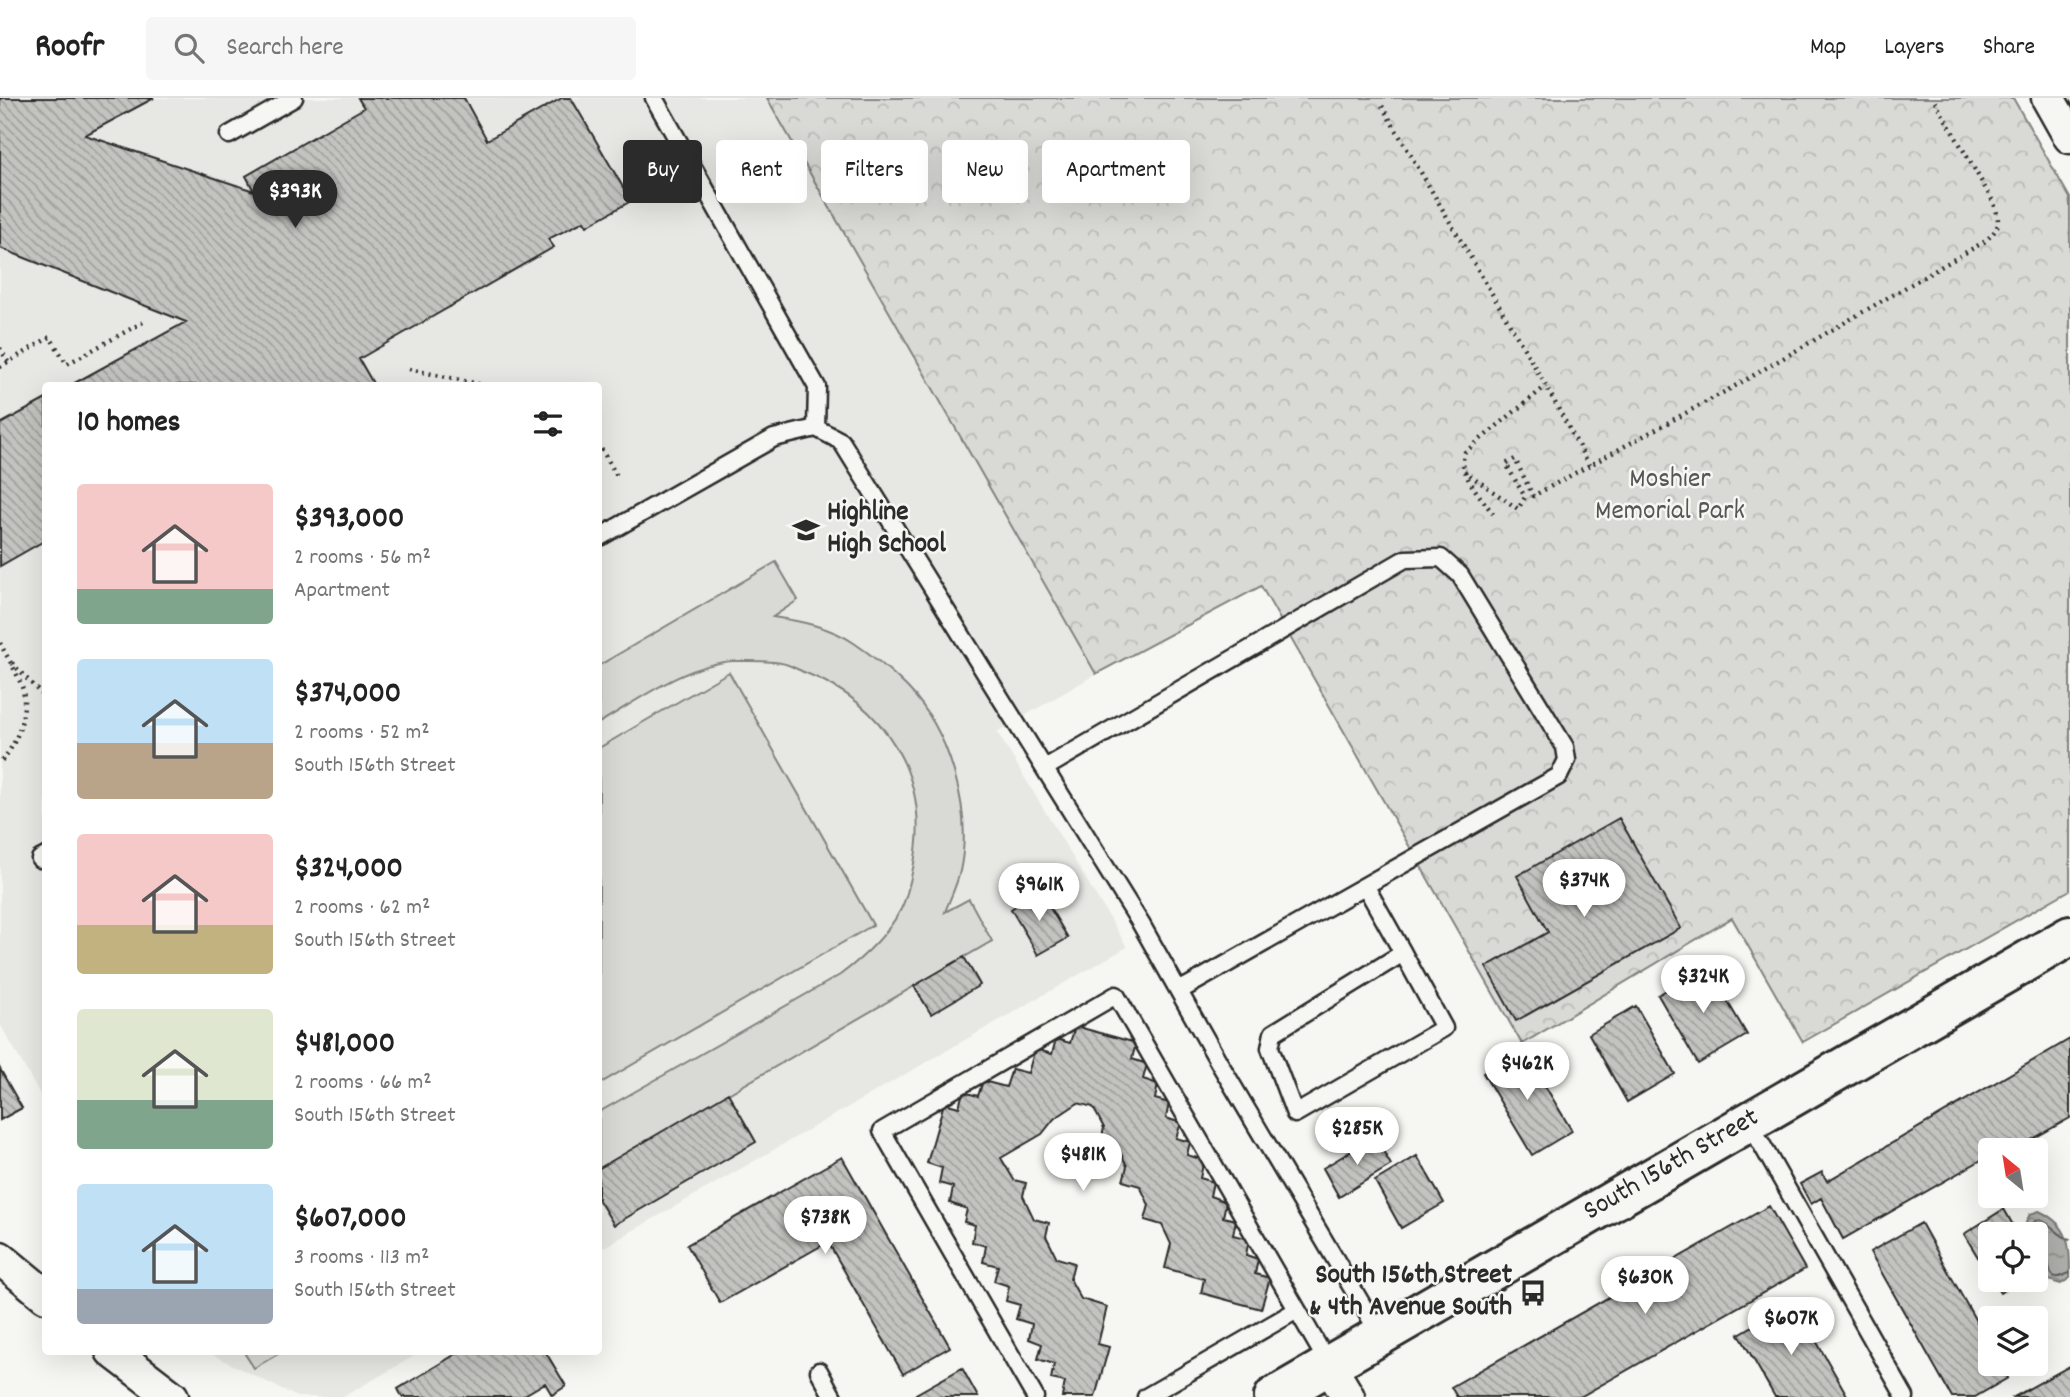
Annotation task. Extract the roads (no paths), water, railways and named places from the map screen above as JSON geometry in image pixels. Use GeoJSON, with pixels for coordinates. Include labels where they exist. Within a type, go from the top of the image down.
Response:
{"type":"FeatureCollection","features":[{"type":"Feature","properties":{"kind":"main road","name":"South 156th Street"},"geometry":{"type":"LineString","coordinates":[[1274,1397],[2070,936]]}},
{"type":"Feature","properties":{"kind":"street"},"geometry":{"type":"LineString","coordinates":[[2048,98],[2070,137]]}},
{"type":"Feature","properties":{"kind":"street"},"geometry":{"type":"LineString","coordinates":[[0,1258],[42,1293]]}},
{"type":"Feature","properties":{"kind":"street"},"geometry":{"type":"LineString","coordinates":[[117,1355],[172,1397]]}},
{"type":"Feature","properties":{"kind":"street"},"geometry":{"type":"LineString","coordinates":[[1329,1365],[1348,1397]]}},
{"type":"Feature","properties":{"kind":"lane"},"geometry":{"type":"LineString","coordinates":[[229,135],[294,98]]}},
{"type":"Feature","properties":{"kind":"lane"},"geometry":{"type":"LineString","coordinates":[[654,98],[817,387],[816,428]]}},
{"type":"Feature","properties":{"kind":"lane"},"geometry":{"type":"LineString","coordinates":[[602,536],[774,438],[816,428],[841,441],[1141,924],[1221,1066],[1380,1335]]}},
{"type":"Feature","properties":{"kind":"lane"},"geometry":{"type":"LineString","coordinates":[[1045,768],[1405,559],[1441,558],[1460,575],[1565,747],[1567,760],[1559,776],[1179,991]]}},
{"type":"Feature","properties":{"kind":"lane"},"geometry":{"type":"LineString","coordinates":[[1366,887],[1403,953],[1444,1028],[1296,1114],[1270,1048],[1273,1033],[1403,953]]}},
{"type":"Feature","properties":{"kind":"lane"},"geometry":{"type":"LineString","coordinates":[[1035,1397],[882,1131],[1116,995],[1329,1365]]}},
{"type":"Feature","properties":{"kind":"lane"},"geometry":{"type":"LineString","coordinates":[[1749,1121],[1905,1397]]}},
{"type":"Feature","properties":{"kind":"lane"},"geometry":{"type":"LineString","coordinates":[[1146,1397],[1297,1310]]}},
{"type":"Feature","properties":{"kind":"lane"},"geometry":{"type":"LineString","coordinates":[[819,1371],[834,1397]]}},
{"type":"Feature","properties":{"kind":"water"},"geometry":{"type":"Polygon","coordinates":[[[2039,1211],[2049,1217],[2057,1223],[2066,1237],[2070,1256],[2070,1278],[2061,1284],[2048,1280],[2048,1222],[2026,1222],[2030,1214],[2039,1211]]]}},
{"type":"Feature","properties":{"kind":"place","name":"Highline High School"},"geometry":{"type":"Point","coordinates":[806,530]}},
{"type":"Feature","properties":{"kind":"place","name":"South 156th Street & 4th Avenue South"},"geometry":{"type":"Point","coordinates":[1533,1293]}},
{"type":"Feature","properties":{"kind":"park label","name":"Moshier Memorial Park"},"geometry":{"type":"Point","coordinates":[1670,497]}}]}
